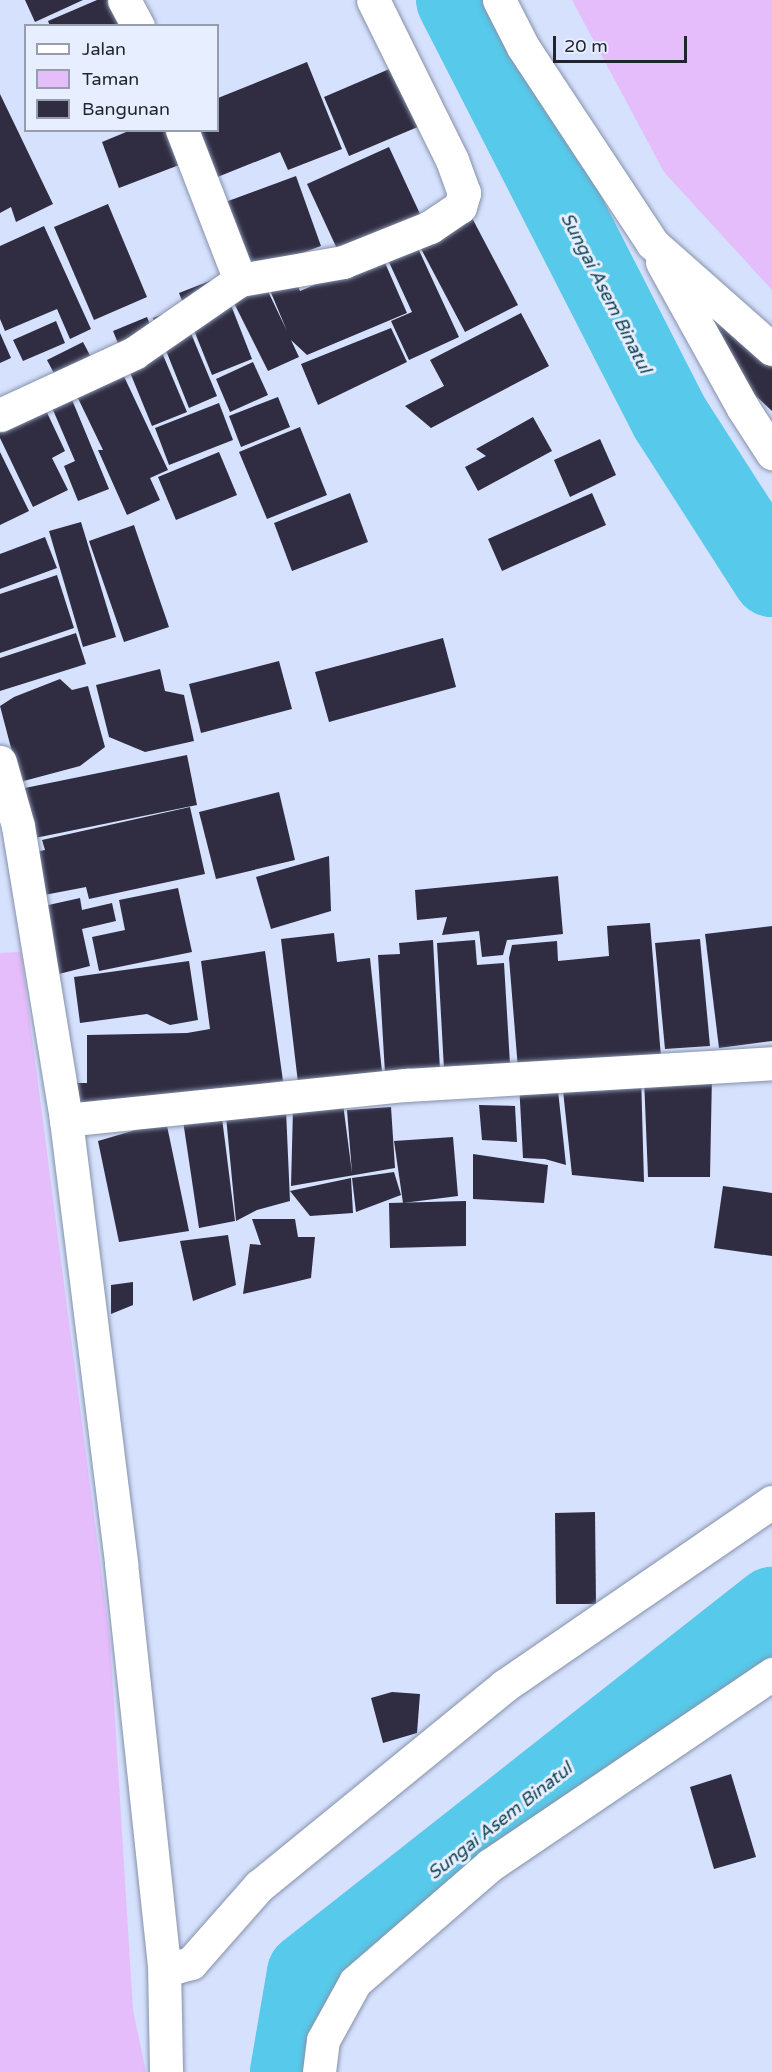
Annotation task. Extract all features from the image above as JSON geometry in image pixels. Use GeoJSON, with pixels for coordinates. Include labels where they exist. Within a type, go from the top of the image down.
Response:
{"type":"FeatureCollection","features":[{"type":"Feature","properties":{"kind":"street"},"geometry":{"type":"LineString","coordinates":[[124,0],[137,24]]}},
{"type":"Feature","properties":{"kind":"street"},"geometry":{"type":"LineString","coordinates":[[0,415],[134,353],[240,280],[343,262],[430,227],[460,207],[464,193],[452,160],[373,0]]}},
{"type":"Feature","properties":{"kind":"street"},"geometry":{"type":"LineString","coordinates":[[499,0],[523,47],[652,243],[743,408],[772,453]]}},
{"type":"Feature","properties":{"kind":"street"},"geometry":{"type":"LineString","coordinates":[[183,132],[240,280]]}},
{"type":"Feature","properties":{"kind":"street"},"geometry":{"type":"LineString","coordinates":[[652,243],[772,349]]}},
{"type":"Feature","properties":{"kind":"street"},"geometry":{"type":"LineString","coordinates":[[0,762],[18,826],[66,1120],[121,1563],[164,1965],[166,2072]]}},
{"type":"Feature","properties":{"kind":"street"},"geometry":{"type":"LineString","coordinates":[[66,1120],[406,1085],[772,1063]]}},
{"type":"Feature","properties":{"kind":"street"},"geometry":{"type":"LineString","coordinates":[[164,1965],[176,1967],[191,1963],[259,1886],[504,1686],[772,1502]]}},
{"type":"Feature","properties":{"kind":"street"},"geometry":{"type":"LineString","coordinates":[[319,2072],[323,2040],[355,1982],[364,1974],[490,1865],[772,1674]]}},
{"type":"Feature","properties":{"kind":"green space"},"geometry":{"type":"Polygon","coordinates":[[[572,0],[772,0],[772,290],[664,172],[572,0]]]}},
{"type":"Feature","properties":{"kind":"green space"},"geometry":{"type":"Polygon","coordinates":[[[21,952],[110,1639],[133,2010],[146,2072],[0,2072],[0,953],[21,952]]]}},
{"type":"Feature","properties":{"kind":"building"},"geometry":{"type":"Polygon","coordinates":[[[25,0],[83,0],[35,22],[25,0]]]}},
{"type":"Feature","properties":{"kind":"building"},"geometry":{"type":"Polygon","coordinates":[[[97,0],[113,0],[125,24],[49,24],[48,21],[97,0]]]}},
{"type":"Feature","properties":{"kind":"building"},"geometry":{"type":"Polygon","coordinates":[[[307,62],[342,149],[288,170],[280,152],[215,178],[197,132],[219,132],[219,98],[307,62]]]}},
{"type":"Feature","properties":{"kind":"building"},"geometry":{"type":"Polygon","coordinates":[[[394,67],[420,126],[349,156],[324,97],[394,67]]]}},
{"type":"Feature","properties":{"kind":"building"},"geometry":{"type":"Polygon","coordinates":[[[0,94],[53,204],[16,222],[11,207],[0,213],[0,94]]]}},
{"type":"Feature","properties":{"kind":"building"},"geometry":{"type":"Polygon","coordinates":[[[126,132],[177,132],[187,162],[119,188],[102,142],[126,132]]]}},
{"type":"Feature","properties":{"kind":"building"},"geometry":{"type":"Polygon","coordinates":[[[389,147],[421,216],[339,253],[307,184],[389,147]]]}},
{"type":"Feature","properties":{"kind":"building"},"geometry":{"type":"Polygon","coordinates":[[[296,176],[321,246],[245,274],[220,204],[296,176]]]}},
{"type":"Feature","properties":{"kind":"building"},"geometry":{"type":"Polygon","coordinates":[[[108,204],[147,297],[94,320],[54,227],[108,204]]]}},
{"type":"Feature","properties":{"kind":"building"},"geometry":{"type":"Polygon","coordinates":[[[471,216],[518,305],[465,332],[418,243],[471,216]]]}},
{"type":"Feature","properties":{"kind":"building"},"geometry":{"type":"Polygon","coordinates":[[[44,226],[91,329],[70,339],[57,309],[5,331],[0,319],[0,246],[44,226]]]}},
{"type":"Feature","properties":{"kind":"building"},"geometry":{"type":"Polygon","coordinates":[[[417,246],[459,337],[409,360],[391,321],[412,312],[388,260],[417,246]]]}},
{"type":"Feature","properties":{"kind":"building"},"geometry":{"type":"Polygon","coordinates":[[[382,256],[407,313],[307,355],[291,340],[299,357],[268,371],[233,301],[265,285],[287,331],[267,283],[292,273],[300,291],[382,256]]]}},
{"type":"Feature","properties":{"kind":"building"},"geometry":{"type":"Polygon","coordinates":[[[220,277],[252,359],[212,375],[179,293],[220,277]]]}},
{"type":"Feature","properties":{"kind":"building"},"geometry":{"type":"Polygon","coordinates":[[[180,307],[217,396],[189,408],[153,318],[180,307]]]}},
{"type":"Feature","properties":{"kind":"building"},"geometry":{"type":"Polygon","coordinates":[[[702,311],[765,352],[772,361],[772,411],[733,375],[702,311]]]}},
{"type":"Feature","properties":{"kind":"building"},"geometry":{"type":"Polygon","coordinates":[[[521,313],[549,366],[431,428],[405,406],[444,386],[430,360],[521,313]]]}},
{"type":"Feature","properties":{"kind":"building"},"geometry":{"type":"Polygon","coordinates":[[[147,317],[187,412],[152,426],[113,331],[147,317]]]}},
{"type":"Feature","properties":{"kind":"building"},"geometry":{"type":"Polygon","coordinates":[[[56,321],[65,343],[23,361],[13,340],[56,321]]]}},
{"type":"Feature","properties":{"kind":"building"},"geometry":{"type":"Polygon","coordinates":[[[391,328],[407,362],[318,405],[301,364],[391,328]]]}},
{"type":"Feature","properties":{"kind":"building"},"geometry":{"type":"Polygon","coordinates":[[[0,333],[11,358],[0,363],[0,333]]]}},
{"type":"Feature","properties":{"kind":"building"},"geometry":{"type":"Polygon","coordinates":[[[83,342],[94,363],[58,381],[47,360],[83,342]]]}},
{"type":"Feature","properties":{"kind":"building"},"geometry":{"type":"Polygon","coordinates":[[[253,362],[268,395],[230,412],[216,379],[253,362]]]}},
{"type":"Feature","properties":{"kind":"building"},"geometry":{"type":"Polygon","coordinates":[[[120,368],[168,470],[150,478],[160,500],[127,515],[98,450],[103,450],[74,390],[120,368]]]}},
{"type":"Feature","properties":{"kind":"building"},"geometry":{"type":"Polygon","coordinates":[[[70,395],[109,489],[78,501],[64,466],[75,461],[50,403],[70,395]]]}},
{"type":"Feature","properties":{"kind":"building"},"geometry":{"type":"Polygon","coordinates":[[[278,397],[290,427],[241,447],[229,416],[278,397]]]}},
{"type":"Feature","properties":{"kind":"building"},"geometry":{"type":"Polygon","coordinates":[[[219,403],[233,440],[169,465],[155,428],[219,403]]]}},
{"type":"Feature","properties":{"kind":"building"},"geometry":{"type":"Polygon","coordinates":[[[43,404],[65,451],[52,458],[68,490],[33,507],[0,438],[0,424],[43,404]]]}},
{"type":"Feature","properties":{"kind":"building"},"geometry":{"type":"Polygon","coordinates":[[[533,417],[552,451],[478,491],[465,467],[486,456],[476,449],[533,417]]]}},
{"type":"Feature","properties":{"kind":"building"},"geometry":{"type":"Polygon","coordinates":[[[300,427],[327,495],[267,519],[239,452],[300,427]]]}},
{"type":"Feature","properties":{"kind":"building"},"geometry":{"type":"Polygon","coordinates":[[[600,439],[616,475],[570,497],[554,460],[600,439]]]}},
{"type":"Feature","properties":{"kind":"building"},"geometry":{"type":"Polygon","coordinates":[[[0,452],[29,511],[0,525],[0,452]]]}},
{"type":"Feature","properties":{"kind":"building"},"geometry":{"type":"Polygon","coordinates":[[[219,452],[237,495],[176,520],[158,477],[219,452]]]}},
{"type":"Feature","properties":{"kind":"building"},"geometry":{"type":"Polygon","coordinates":[[[350,493],[368,542],[292,571],[274,523],[350,493]]]}},
{"type":"Feature","properties":{"kind":"building"},"geometry":{"type":"Polygon","coordinates":[[[592,493],[606,525],[502,571],[488,539],[592,493]]]}},
{"type":"Feature","properties":{"kind":"building"},"geometry":{"type":"Polygon","coordinates":[[[81,522],[116,637],[83,647],[49,531],[81,522]]]}},
{"type":"Feature","properties":{"kind":"building"},"geometry":{"type":"Polygon","coordinates":[[[134,525],[169,627],[124,642],[89,541],[134,525]]]}},
{"type":"Feature","properties":{"kind":"building"},"geometry":{"type":"Polygon","coordinates":[[[45,537],[57,568],[0,589],[0,554],[45,537]]]}},
{"type":"Feature","properties":{"kind":"building"},"geometry":{"type":"Polygon","coordinates":[[[57,575],[74,628],[0,653],[0,594],[57,575]]]}},
{"type":"Feature","properties":{"kind":"building"},"geometry":{"type":"Polygon","coordinates":[[[76,633],[86,664],[0,691],[0,658],[76,633]]]}},
{"type":"Feature","properties":{"kind":"building"},"geometry":{"type":"Polygon","coordinates":[[[443,638],[456,687],[329,722],[315,672],[443,638]]]}},
{"type":"Feature","properties":{"kind":"building"},"geometry":{"type":"Polygon","coordinates":[[[279,661],[292,709],[201,733],[189,684],[279,661]]]}},
{"type":"Feature","properties":{"kind":"building"},"geometry":{"type":"Polygon","coordinates":[[[160,669],[165,691],[184,695],[194,741],[145,752],[109,737],[96,685],[160,669]]]}},
{"type":"Feature","properties":{"kind":"building"},"geometry":{"type":"Polygon","coordinates":[[[60,679],[72,690],[88,686],[105,747],[80,766],[20,782],[0,706],[14,697],[60,679]]]}},
{"type":"Feature","properties":{"kind":"building"},"geometry":{"type":"Polygon","coordinates":[[[187,755],[197,805],[30,839],[20,789],[187,755]]]}},
{"type":"Feature","properties":{"kind":"building"},"geometry":{"type":"Polygon","coordinates":[[[279,792],[295,860],[216,879],[199,812],[279,792]]]}},
{"type":"Feature","properties":{"kind":"building"},"geometry":{"type":"Polygon","coordinates":[[[190,807],[205,874],[89,899],[86,887],[39,896],[30,853],[45,850],[42,840],[190,807]]]}},
{"type":"Feature","properties":{"kind":"building"},"geometry":{"type":"Polygon","coordinates":[[[329,856],[331,911],[271,929],[256,877],[329,856]]]}},
{"type":"Feature","properties":{"kind":"building"},"geometry":{"type":"Polygon","coordinates":[[[558,876],[563,934],[507,940],[503,955],[482,957],[479,931],[442,935],[447,917],[417,920],[415,890],[558,876]]]}},
{"type":"Feature","properties":{"kind":"building"},"geometry":{"type":"Polygon","coordinates":[[[178,888],[192,952],[99,971],[92,937],[125,930],[119,900],[178,888]]]}},
{"type":"Feature","properties":{"kind":"building"},"geometry":{"type":"Polygon","coordinates":[[[80,898],[82,910],[112,903],[116,921],[82,929],[90,966],[59,974],[44,906],[80,898]]]}},
{"type":"Feature","properties":{"kind":"building"},"geometry":{"type":"Polygon","coordinates":[[[650,923],[661,1057],[518,1069],[509,958],[512,945],[557,941],[558,961],[609,956],[607,926],[650,923]]]}},
{"type":"Feature","properties":{"kind":"building"},"geometry":{"type":"Polygon","coordinates":[[[772,926],[772,1041],[719,1048],[705,934],[772,926]]]}},
{"type":"Feature","properties":{"kind":"building"},"geometry":{"type":"Polygon","coordinates":[[[334,933],[337,962],[370,958],[383,1081],[299,1091],[281,939],[334,933]]]}},
{"type":"Feature","properties":{"kind":"building"},"geometry":{"type":"Polygon","coordinates":[[[700,939],[710,1046],[665,1049],[655,943],[700,939]]]}},
{"type":"Feature","properties":{"kind":"building"},"geometry":{"type":"Polygon","coordinates":[[[433,940],[440,1070],[385,1073],[378,955],[400,954],[399,943],[433,940]]]}},
{"type":"Feature","properties":{"kind":"building"},"geometry":{"type":"Polygon","coordinates":[[[475,940],[477,965],[504,963],[510,1064],[444,1069],[437,943],[475,940]]]}},
{"type":"Feature","properties":{"kind":"building"},"geometry":{"type":"Polygon","coordinates":[[[265,951],[283,1081],[74,1111],[68,1068],[78,1083],[87,1083],[87,1035],[187,1033],[210,1029],[201,961],[265,951]]]}},
{"type":"Feature","properties":{"kind":"building"},"geometry":{"type":"Polygon","coordinates":[[[189,961],[198,1020],[170,1025],[147,1014],[80,1023],[74,977],[189,961]]]}},
{"type":"Feature","properties":{"kind":"building"},"geometry":{"type":"Polygon","coordinates":[[[712,1074],[710,1177],[648,1177],[644,1078],[712,1074]]]}},
{"type":"Feature","properties":{"kind":"building"},"geometry":{"type":"Polygon","coordinates":[[[641,1076],[644,1182],[572,1175],[562,1081],[641,1076]]]}},
{"type":"Feature","properties":{"kind":"building"},"geometry":{"type":"Polygon","coordinates":[[[557,1081],[566,1165],[545,1159],[523,1158],[519,1083],[557,1081]]]}},
{"type":"Feature","properties":{"kind":"building"},"geometry":{"type":"Polygon","coordinates":[[[342,1096],[352,1173],[347,1110],[391,1107],[395,1168],[291,1186],[293,1108],[342,1096]]]}},
{"type":"Feature","properties":{"kind":"building"},"geometry":{"type":"Polygon","coordinates":[[[479,1105],[515,1106],[517,1142],[482,1140],[479,1105]]]}},
{"type":"Feature","properties":{"kind":"building"},"geometry":{"type":"Polygon","coordinates":[[[225,1106],[286,1110],[290,1201],[257,1210],[236,1221],[225,1106]]]}},
{"type":"Feature","properties":{"kind":"building"},"geometry":{"type":"Polygon","coordinates":[[[221,1110],[235,1221],[199,1228],[182,1114],[221,1110]]]}},
{"type":"Feature","properties":{"kind":"building"},"geometry":{"type":"Polygon","coordinates":[[[166,1121],[189,1231],[119,1242],[98,1141],[166,1121]]]}},
{"type":"Feature","properties":{"kind":"building"},"geometry":{"type":"Polygon","coordinates":[[[453,1137],[458,1196],[403,1203],[394,1141],[453,1137]]]}},
{"type":"Feature","properties":{"kind":"building"},"geometry":{"type":"Polygon","coordinates":[[[473,1154],[548,1165],[544,1203],[473,1199],[473,1154]]]}},
{"type":"Feature","properties":{"kind":"building"},"geometry":{"type":"Polygon","coordinates":[[[394,1172],[401,1195],[356,1212],[352,1178],[394,1172]]]}},
{"type":"Feature","properties":{"kind":"building"},"geometry":{"type":"Polygon","coordinates":[[[351,1178],[353,1213],[310,1216],[290,1191],[351,1178]]]}},
{"type":"Feature","properties":{"kind":"building"},"geometry":{"type":"Polygon","coordinates":[[[723,1186],[772,1193],[772,1256],[714,1248],[723,1186]]]}},
{"type":"Feature","properties":{"kind":"building"},"geometry":{"type":"Polygon","coordinates":[[[466,1201],[466,1246],[390,1248],[389,1203],[466,1201]]]}},
{"type":"Feature","properties":{"kind":"building"},"geometry":{"type":"Polygon","coordinates":[[[252,1219],[295,1219],[298,1237],[315,1237],[311,1278],[243,1294],[250,1244],[261,1245],[252,1219]]]}},
{"type":"Feature","properties":{"kind":"building"},"geometry":{"type":"Polygon","coordinates":[[[228,1235],[236,1285],[193,1301],[180,1241],[228,1235]]]}},
{"type":"Feature","properties":{"kind":"building"},"geometry":{"type":"Polygon","coordinates":[[[133,1282],[133,1305],[111,1314],[111,1285],[133,1282]]]}},
{"type":"Feature","properties":{"kind":"building"},"geometry":{"type":"Polygon","coordinates":[[[595,1512],[596,1604],[556,1604],[555,1513],[595,1512]]]}},
{"type":"Feature","properties":{"kind":"building"},"geometry":{"type":"Polygon","coordinates":[[[392,1692],[420,1694],[417,1733],[383,1743],[371,1698],[392,1692]]]}},
{"type":"Feature","properties":{"kind":"building"},"geometry":{"type":"Polygon","coordinates":[[[731,1774],[756,1857],[714,1869],[690,1787],[731,1774]]]}},
{"type":"Feature","properties":{"kind":"waterway","name":"Sungai Asem Binatul"},"geometry":{"type":"LineString","coordinates":[[456,0],[670,418],[772,577]]}},
{"type":"Feature","properties":{"kind":"waterway","name":"Sungai Asem Binatul"},"geometry":{"type":"LineString","coordinates":[[290,2072],[307,1973],[772,1607]]}}]}
